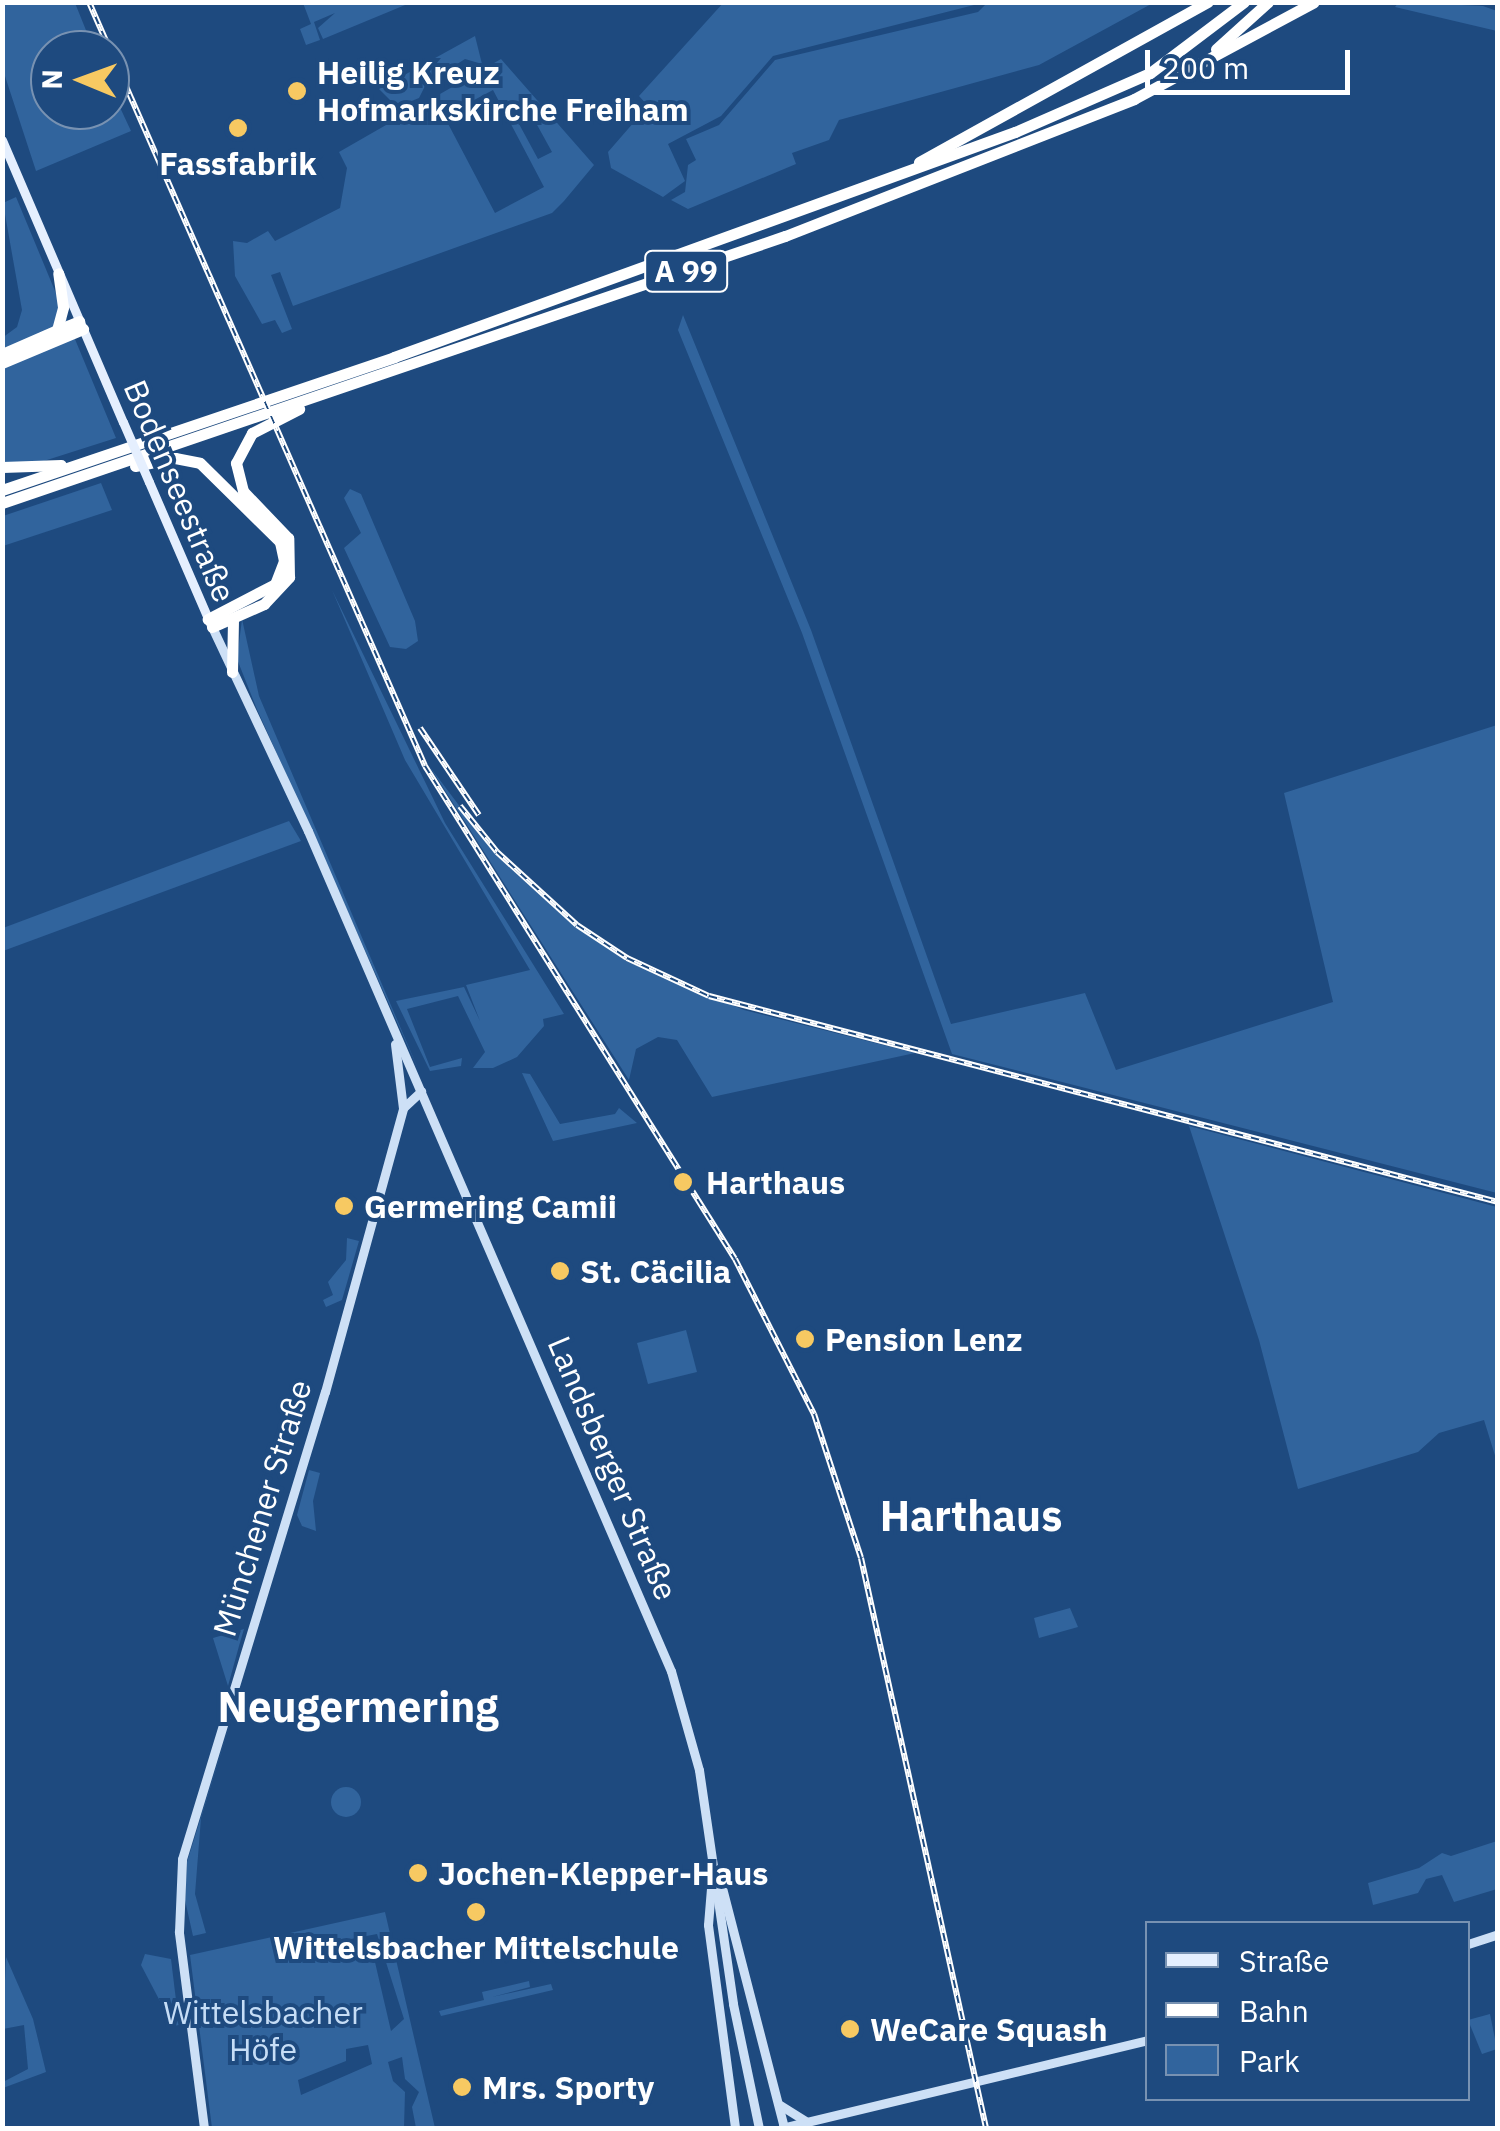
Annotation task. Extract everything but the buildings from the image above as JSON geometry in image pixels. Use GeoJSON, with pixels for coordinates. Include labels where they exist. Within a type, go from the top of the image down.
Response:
{"type":"FeatureCollection","features":[{"type":"Feature","properties":{"kind":"highway"},"geometry":{"type":"LineString","coordinates":[[899,173],[1208,2]]}},
{"type":"Feature","properties":{"kind":"highway"},"geometry":{"type":"LineString","coordinates":[[899,173],[1133,82],[1192,48],[1244,2]]}},
{"type":"Feature","properties":{"kind":"highway"},"geometry":{"type":"LineString","coordinates":[[1193,67],[1268,2]]}},
{"type":"Feature","properties":{"kind":"highway"},"geometry":{"type":"LineString","coordinates":[[1193,67],[1314,2]]}},
{"type":"Feature","properties":{"kind":"highway","name":"A 99"},"geometry":{"type":"LineString","coordinates":[[2,503],[785,236],[1090,118],[1193,67]]}},
{"type":"Feature","properties":{"kind":"highway","name":"A 99"},"geometry":{"type":"LineString","coordinates":[[2,490],[899,173]]}},
{"type":"Feature","properties":{"kind":"highway"},"geometry":{"type":"LineString","coordinates":[[58,273],[63,307],[58,333]]}},
{"type":"Feature","properties":{"kind":"highway"},"geometry":{"type":"LineString","coordinates":[[2,363],[81,325]]}},
{"type":"Feature","properties":{"kind":"highway"},"geometry":{"type":"LineString","coordinates":[[2,354],[40,343]]}},
{"type":"Feature","properties":{"kind":"highway"},"geometry":{"type":"LineString","coordinates":[[210,623],[281,591],[293,554],[282,528],[243,491],[238,451],[252,433],[316,398]]}},
{"type":"Feature","properties":{"kind":"highway"},"geometry":{"type":"LineString","coordinates":[[77,478],[175,458],[205,465],[282,549],[275,584],[249,606]]}},
{"type":"Feature","properties":{"kind":"highway"},"geometry":{"type":"LineString","coordinates":[[2,466],[90,462]]}},
{"type":"Feature","properties":{"kind":"highway"},"geometry":{"type":"LineString","coordinates":[[231,614],[232,672]]}},
{"type":"Feature","properties":{"kind":"main road","name":"Bodenseestraße"},"geometry":{"type":"LineString","coordinates":[[2,140],[210,623],[320,859]]}},
{"type":"Feature","properties":{"kind":"main road","name":"Landsberger Straße"},"geometry":{"type":"LineString","coordinates":[[320,859],[644,1596],[686,1717],[759,2125]]}},
{"type":"Feature","properties":{"kind":"main road"},"geometry":{"type":"LineString","coordinates":[[394,1032],[403,1108]]}},
{"type":"Feature","properties":{"kind":"main road"},"geometry":{"type":"LineString","coordinates":[[403,1108],[421,1091]]}},
{"type":"Feature","properties":{"kind":"main road","name":"Münchener Straße"},"geometry":{"type":"LineString","coordinates":[[204,2128],[179,1932],[180,1870],[403,1108]]}},
{"type":"Feature","properties":{"kind":"main road"},"geometry":{"type":"LineString","coordinates":[[714,1868],[783,2128],[1145,2041]]}},
{"type":"Feature","properties":{"kind":"main road"},"geometry":{"type":"LineString","coordinates":[[714,1868],[708,1924],[735,2128]]}},
{"type":"Feature","properties":{"kind":"main road"},"geometry":{"type":"LineString","coordinates":[[1470,1943],[1498,1934]]}},
{"type":"Feature","properties":{"kind":"main road"},"geometry":{"type":"LineString","coordinates":[[776,2097],[804,2126]]}},
{"type":"Feature","properties":{"kind":"main road"},"geometry":{"type":"LineString","coordinates":[[726,2128],[730,2102]]}},
{"type":"Feature","properties":{"kind":"green space"},"geometry":{"type":"Polygon","coordinates":[[[303,2],[410,3],[323,39],[318,28],[335,13],[314,22],[320,40],[306,45],[300,29],[311,24],[303,2]]]}},
{"type":"Feature","properties":{"kind":"green space"},"geometry":{"type":"Polygon","coordinates":[[[724,2],[982,3],[773,56],[721,116],[668,144],[685,181],[663,197],[611,168],[608,152],[648,106],[639,96],[724,2]]]}},
{"type":"Feature","properties":{"kind":"green space"},"geometry":{"type":"Polygon","coordinates":[[[1399,2],[1483,6],[1497,11],[1497,31],[1395,7],[1399,2]]]}},
{"type":"Feature","properties":{"kind":"green space"},"geometry":{"type":"Polygon","coordinates":[[[2,3],[75,3],[86,30],[30,30],[30,130],[131,131],[36,171],[3,70],[2,3]]]}},
{"type":"Feature","properties":{"kind":"green space"},"geometry":{"type":"Polygon","coordinates":[[[987,3],[1153,3],[1039,65],[839,120],[829,140],[792,153],[796,164],[688,209],[671,200],[685,192],[688,165],[696,160],[686,139],[719,125],[775,60],[978,12],[987,3]]]}},
{"type":"Feature","properties":{"kind":"green space"},"geometry":{"type":"Polygon","coordinates":[[[475,36],[482,64],[465,59],[426,84],[419,98],[397,107],[379,89],[475,36]]]}},
{"type":"Feature","properties":{"kind":"green space"},"geometry":{"type":"Polygon","coordinates":[[[501,59],[594,165],[552,213],[293,306],[280,272],[271,275],[292,329],[282,333],[275,320],[262,324],[235,276],[233,241],[247,243],[268,231],[275,241],[340,208],[347,168],[339,152],[501,59]],[[493,90],[444,116],[495,213],[544,187],[493,90]],[[525,103],[512,111],[538,159],[552,152],[525,103]]]}},
{"type":"Feature","properties":{"kind":"green space"},"geometry":{"type":"Polygon","coordinates":[[[16,197],[116,438],[3,474],[2,338],[17,327],[22,310],[3,203],[16,197]]]}},
{"type":"Feature","properties":{"kind":"green space"},"geometry":{"type":"Polygon","coordinates":[[[683,315],[811,630],[951,1024],[1085,993],[1116,1070],[1333,1002],[1284,793],[1497,725],[1497,1193],[952,1054],[802,633],[678,330],[683,315]]]}},
{"type":"Feature","properties":{"kind":"green space"},"geometry":{"type":"Polygon","coordinates":[[[101,483],[112,510],[3,546],[3,516],[101,483]]]}},
{"type":"Feature","properties":{"kind":"green space"},"geometry":{"type":"Polygon","coordinates":[[[350,489],[361,494],[415,621],[418,641],[406,649],[390,647],[344,548],[361,533],[344,498],[350,489]]]}},
{"type":"Feature","properties":{"kind":"green space"},"geometry":{"type":"Polygon","coordinates":[[[332,590],[445,823],[564,1014],[543,1019],[544,1026],[517,1057],[493,1068],[473,1068],[485,1052],[458,996],[407,1009],[430,1067],[462,1058],[461,1066],[430,1071],[396,1001],[464,987],[480,1021],[466,985],[530,970],[405,760],[332,590]]]}},
{"type":"Feature","properties":{"kind":"green space"},"geometry":{"type":"Polygon","coordinates":[[[242,619],[259,696],[419,1071],[237,659],[242,619]]]}},
{"type":"Feature","properties":{"kind":"green space"},"geometry":{"type":"Polygon","coordinates":[[[430,767],[498,857],[626,961],[744,1010],[915,1053],[712,1097],[677,1040],[658,1037],[636,1049],[629,1080],[430,767]]]}},
{"type":"Feature","properties":{"kind":"green space"},"geometry":{"type":"Polygon","coordinates":[[[289,821],[301,841],[3,951],[3,928],[289,821]]]}},
{"type":"Feature","properties":{"kind":"green space"},"geometry":{"type":"Polygon","coordinates":[[[522,1073],[530,1074],[560,1124],[615,1114],[619,1108],[637,1123],[553,1141],[522,1073]]]}},
{"type":"Feature","properties":{"kind":"green space"},"geometry":{"type":"Polygon","coordinates":[[[1189,1126],[1497,1207],[1497,1462],[1484,1420],[1439,1433],[1418,1452],[1298,1489],[1259,1340],[1189,1126]]]}},
{"type":"Feature","properties":{"kind":"green space"},"geometry":{"type":"Polygon","coordinates":[[[347,1238],[359,1241],[342,1300],[326,1307],[323,1300],[333,1295],[328,1282],[346,1260],[347,1238]]]}},
{"type":"Feature","properties":{"kind":"green space"},"geometry":{"type":"Polygon","coordinates":[[[686,1330],[697,1372],[648,1384],[637,1343],[686,1330]]]}},
{"type":"Feature","properties":{"kind":"green space"},"geometry":{"type":"Polygon","coordinates":[[[309,1470],[320,1473],[313,1501],[316,1531],[302,1526],[297,1515],[309,1470]]]}},
{"type":"Feature","properties":{"kind":"green space"},"geometry":{"type":"Polygon","coordinates":[[[1070,1608],[1078,1627],[1039,1638],[1034,1618],[1070,1608]]]}},
{"type":"Feature","properties":{"kind":"green space"},"geometry":{"type":"Polygon","coordinates":[[[244,1629],[239,1646],[228,1686],[213,1638],[244,1629]]]}},
{"type":"Feature","properties":{"kind":"green space"},"geometry":{"type":"Polygon","coordinates":[[[240,1691],[201,1818],[195,1894],[206,1933],[193,1936],[185,1900],[187,1862],[240,1691]]]}},
{"type":"Feature","properties":{"kind":"green space"},"geometry":{"type":"Polygon","coordinates":[[[346,1787],[356,1792],[361,1802],[356,1812],[346,1817],[336,1812],[331,1802],[336,1792],[346,1787]]]}},
{"type":"Feature","properties":{"kind":"green space"},"geometry":{"type":"Polygon","coordinates":[[[1497,1841],[1497,1889],[1454,1902],[1442,1875],[1426,1879],[1418,1893],[1373,1905],[1368,1883],[1419,1868],[1442,1853],[1451,1856],[1497,1841]]]}},
{"type":"Feature","properties":{"kind":"green space","name":"Wittelsbacher Höfe"},"geometry":{"type":"Polygon","coordinates":[[[385,1912],[435,2128],[416,2128],[412,2107],[419,2092],[405,2079],[402,2057],[388,2062],[393,2081],[405,2092],[404,2128],[212,2128],[190,1955],[385,1912]],[[377,1934],[288,1951],[297,1963],[371,1945],[391,2031],[404,2019],[377,1934]],[[368,2045],[346,2049],[346,2061],[298,2080],[301,2095],[372,2064],[368,2045]]]}},
{"type":"Feature","properties":{"kind":"green space"},"geometry":{"type":"Polygon","coordinates":[[[145,1954],[171,1959],[179,2025],[173,2026],[141,1965],[145,1954]]]}},
{"type":"Feature","properties":{"kind":"green space"},"geometry":{"type":"Polygon","coordinates":[[[6,1957],[33,2019],[46,2072],[3,2088],[3,2082],[28,2069],[24,2025],[3,2029],[6,1957]]]}},
{"type":"Feature","properties":{"kind":"green space"},"geometry":{"type":"Polygon","coordinates":[[[529,1981],[530,1987],[492,1997],[551,1984],[553,1990],[441,2016],[439,2011],[484,2000],[482,1992],[529,1981]]]}},
{"type":"Feature","properties":{"kind":"green space"},"geometry":{"type":"Polygon","coordinates":[[[1490,2014],[1497,2049],[1482,2054],[1470,2019],[1490,2014]]]}},
{"type":"Feature","properties":{"kind":"railway"},"geometry":{"type":"LineString","coordinates":[[89,2],[101,30]]}},
{"type":"Feature","properties":{"kind":"railway"},"geometry":{"type":"LineString","coordinates":[[130,95],[425,766],[735,1259],[814,1414],[861,1558],[986,2128]]}},
{"type":"Feature","properties":{"kind":"railway"},"geometry":{"type":"LineString","coordinates":[[420,728],[479,815]]}},
{"type":"Feature","properties":{"kind":"railway"},"geometry":{"type":"LineString","coordinates":[[460,806],[497,852],[577,925],[627,958],[709,996],[1498,1202]]}},
{"type":"Feature","properties":{"kind":"place","name":"Heilig Kreuz Hofmarkskirche Freiham"},"geometry":{"type":"Point","coordinates":[297,91]}},
{"type":"Feature","properties":{"kind":"place","name":"Fassfabrik"},"geometry":{"type":"Point","coordinates":[238,128]}},
{"type":"Feature","properties":{"kind":"place","name":"Harthaus"},"geometry":{"type":"Point","coordinates":[683,1182]}},
{"type":"Feature","properties":{"kind":"place","name":"Germering Camii"},"geometry":{"type":"Point","coordinates":[344,1206]}},
{"type":"Feature","properties":{"kind":"place","name":"St. Cäcilia"},"geometry":{"type":"Point","coordinates":[560,1271]}},
{"type":"Feature","properties":{"kind":"place","name":"Pension Lenz"},"geometry":{"type":"Point","coordinates":[805,1339]}},
{"type":"Feature","properties":{"kind":"place","name":"Jochen-Klepper-Haus"},"geometry":{"type":"Point","coordinates":[418,1873]}},
{"type":"Feature","properties":{"kind":"place","name":"Wittelsbacher Mittelschule"},"geometry":{"type":"Point","coordinates":[476,1912]}},
{"type":"Feature","properties":{"kind":"place","name":"WeCare Squash"},"geometry":{"type":"Point","coordinates":[850,2029]}},
{"type":"Feature","properties":{"kind":"place","name":"Mrs. Sporty"},"geometry":{"type":"Point","coordinates":[462,2087]}},
{"type":"Feature","properties":{"kind":"district","name":"Harthaus"},"geometry":{"type":"Point","coordinates":[971,1516]}},
{"type":"Feature","properties":{"kind":"district","name":"Neugermering"},"geometry":{"type":"Point","coordinates":[358,1707]}}]}
